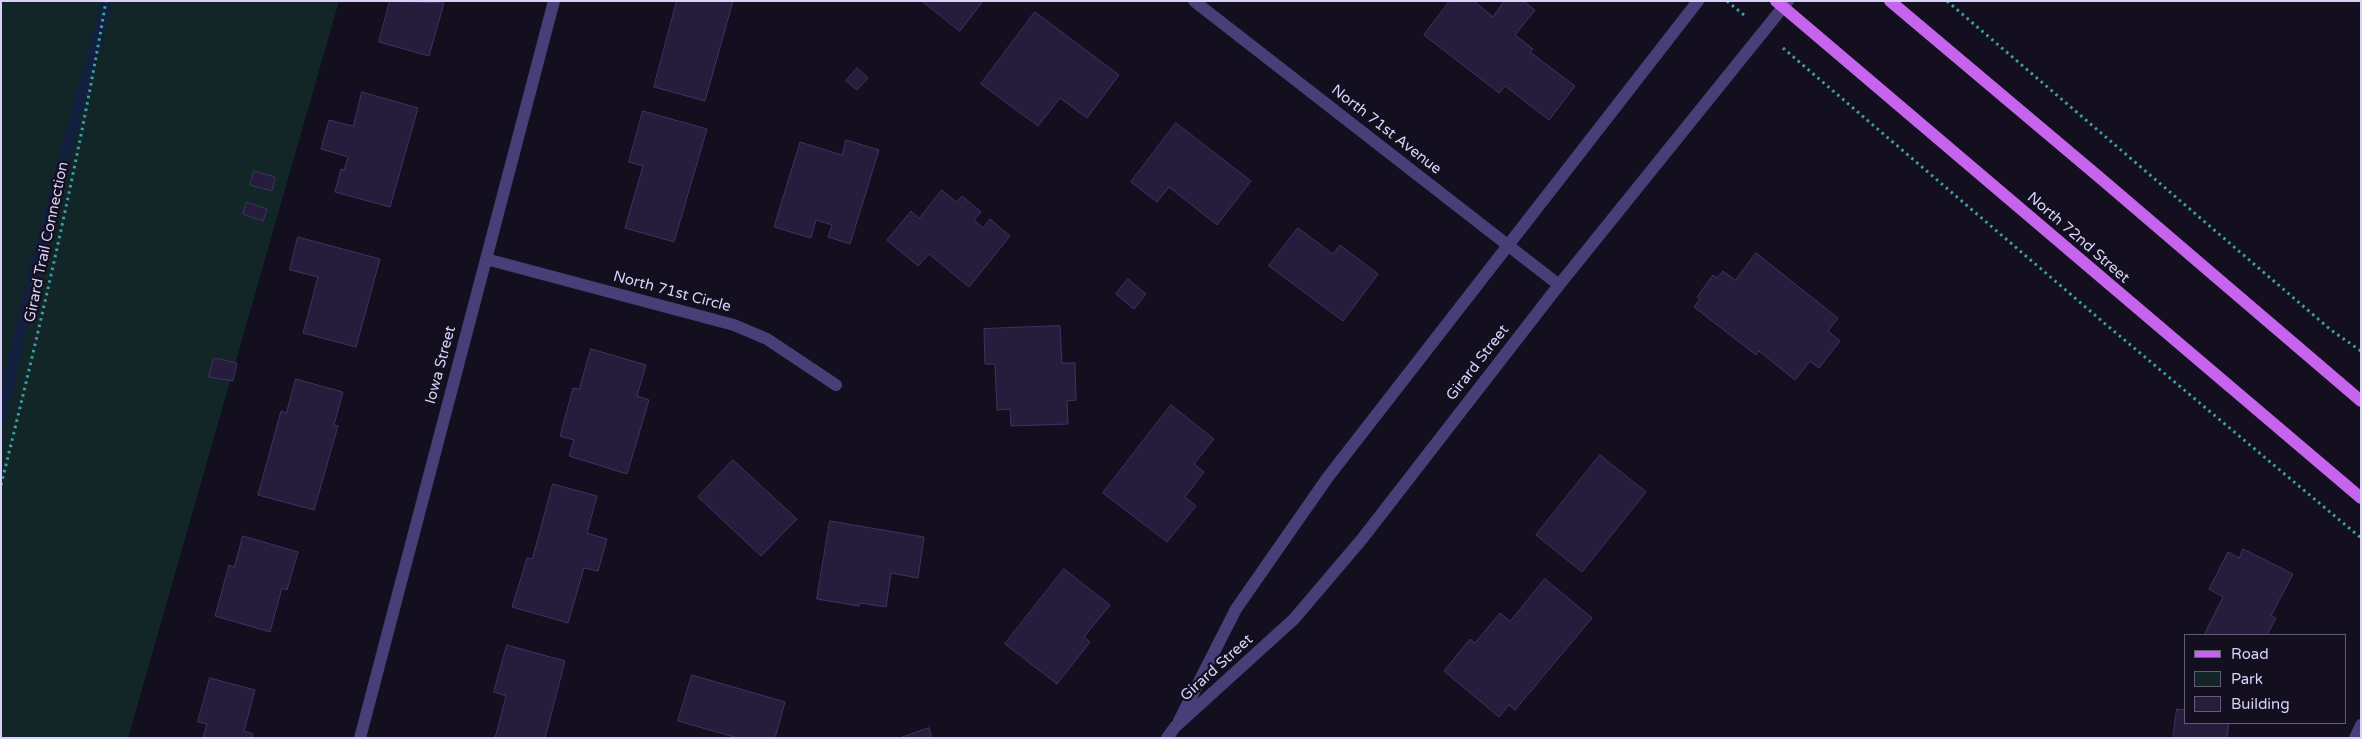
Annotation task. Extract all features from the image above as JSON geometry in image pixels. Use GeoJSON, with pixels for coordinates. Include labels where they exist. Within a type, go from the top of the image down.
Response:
{"type":"FeatureCollection","features":[{"type":"Feature","properties":{"kind":"main road"},"geometry":{"type":"LineString","coordinates":[[1890,1],[2099,176],[2361,401]]}},
{"type":"Feature","properties":{"kind":"main road","name":"North 72nd Street"},"geometry":{"type":"LineString","coordinates":[[1782,3],[2361,498]]}},
{"type":"Feature","properties":{"kind":"street","name":"Iowa Street"},"geometry":{"type":"LineString","coordinates":[[360,738],[554,1]]}},
{"type":"Feature","properties":{"kind":"street","name":"North 71st Avenue"},"geometry":{"type":"LineString","coordinates":[[1194,1],[1559,285]]}},
{"type":"Feature","properties":{"kind":"street","name":"Girard Street"},"geometry":{"type":"LineString","coordinates":[[1176,727],[1236,609],[1334,470],[1698,1]]}},
{"type":"Feature","properties":{"kind":"street","name":"Girard Street"},"geometry":{"type":"LineString","coordinates":[[1167,738],[1176,727],[1294,619],[1362,539],[1559,285],[1764,31],[1782,3]]}},
{"type":"Feature","properties":{"kind":"street","name":"North 71st Circle"},"geometry":{"type":"LineString","coordinates":[[486,259],[734,325],[766,339],[836,385]]}},
{"type":"Feature","properties":{"kind":"street"},"geometry":{"type":"LineString","coordinates":[[2356,738],[2361,725]]}},
{"type":"Feature","properties":{"kind":"path","name":"Girard Trail Connection"},"geometry":{"type":"LineString","coordinates":[[1,485],[45,309],[93,79],[106,1]]}},
{"type":"Feature","properties":{"kind":"path"},"geometry":{"type":"LineString","coordinates":[[1727,1],[2103,322],[2361,538]]}},
{"type":"Feature","properties":{"kind":"path"},"geometry":{"type":"LineString","coordinates":[[1947,1],[2294,298],[2361,351]]}},
{"type":"Feature","properties":{"kind":"green space"},"geometry":{"type":"Polygon","coordinates":[[[1,1],[339,1],[128,738],[1,738],[1,1]]]}},
{"type":"Feature","properties":{"kind":"building"},"geometry":{"type":"Polygon","coordinates":[[[390,1],[444,3],[429,56],[379,42],[390,1]]]}},
{"type":"Feature","properties":{"kind":"building"},"geometry":{"type":"Polygon","coordinates":[[[677,1],[733,1],[705,101],[654,87],[677,1]]]}},
{"type":"Feature","properties":{"kind":"building"},"geometry":{"type":"Polygon","coordinates":[[[922,1],[983,1],[960,31],[922,1]]]}},
{"type":"Feature","properties":{"kind":"building"},"geometry":{"type":"Polygon","coordinates":[[[1450,1],[1474,1],[1493,17],[1504,1],[1523,1],[1535,10],[1515,35],[1533,49],[1530,52],[1575,86],[1549,120],[1505,86],[1499,93],[1424,35],[1450,1]]]}},
{"type":"Feature","properties":{"kind":"building"},"geometry":{"type":"Polygon","coordinates":[[[1035,12],[1119,75],[1087,118],[1060,98],[1038,126],[981,84],[1035,12]]]}},
{"type":"Feature","properties":{"kind":"building"},"geometry":{"type":"Polygon","coordinates":[[[857,68],[868,78],[857,90],[846,81],[857,68]]]}},
{"type":"Feature","properties":{"kind":"building"},"geometry":{"type":"Polygon","coordinates":[[[362,92],[418,108],[390,207],[335,192],[341,169],[344,170],[348,157],[321,149],[329,120],[353,126],[362,92]]]}},
{"type":"Feature","properties":{"kind":"building"},"geometry":{"type":"Polygon","coordinates":[[[643,111],[707,129],[674,242],[625,228],[643,166],[629,162],[643,111]]]}},
{"type":"Feature","properties":{"kind":"building"},"geometry":{"type":"Polygon","coordinates":[[[1176,123],[1251,181],[1217,225],[1169,187],[1157,202],[1131,182],[1176,123]]]}},
{"type":"Feature","properties":{"kind":"building"},"geometry":{"type":"Polygon","coordinates":[[[846,140],[879,150],[850,244],[828,237],[832,225],[816,220],[811,238],[774,227],[800,142],[842,155],[846,140]]]}},
{"type":"Feature","properties":{"kind":"building"},"geometry":{"type":"Polygon","coordinates":[[[254,171],[275,177],[272,191],[250,185],[254,171]]]}},
{"type":"Feature","properties":{"kind":"building"},"geometry":{"type":"Polygon","coordinates":[[[942,190],[956,202],[962,196],[981,212],[974,220],[983,228],[990,219],[1010,236],[969,287],[929,254],[918,266],[887,240],[911,211],[919,218],[942,190]]]}},
{"type":"Feature","properties":{"kind":"building"},"geometry":{"type":"Polygon","coordinates":[[[247,202],[267,209],[263,221],[243,214],[247,202]]]}},
{"type":"Feature","properties":{"kind":"building"},"geometry":{"type":"Polygon","coordinates":[[[1298,228],[1333,254],[1340,245],[1378,274],[1343,321],[1269,266],[1298,228]]]}},
{"type":"Feature","properties":{"kind":"building"},"geometry":{"type":"Polygon","coordinates":[[[298,237],[380,259],[356,347],[303,333],[318,277],[290,270],[298,237]]]}},
{"type":"Feature","properties":{"kind":"building"},"geometry":{"type":"Polygon","coordinates":[[[1756,253],[1838,318],[1828,331],[1840,341],[1819,368],[1810,361],[1795,380],[1759,351],[1756,355],[1694,307],[1700,299],[1697,297],[1713,275],[1717,278],[1723,271],[1735,280],[1756,253]]]}},
{"type":"Feature","properties":{"kind":"building"},"geometry":{"type":"Polygon","coordinates":[[[1128,279],[1146,294],[1134,309],[1116,294],[1128,279]]]}},
{"type":"Feature","properties":{"kind":"building"},"geometry":{"type":"Polygon","coordinates":[[[1060,326],[1062,363],[1075,363],[1076,400],[1067,401],[1068,424],[1011,426],[1010,409],[997,410],[995,364],[985,364],[984,329],[1060,326]]]}},
{"type":"Feature","properties":{"kind":"building"},"geometry":{"type":"Polygon","coordinates":[[[591,349],[646,365],[637,396],[649,400],[627,474],[569,456],[574,440],[560,436],[573,388],[579,389],[591,349]]]}},
{"type":"Feature","properties":{"kind":"building"},"geometry":{"type":"Polygon","coordinates":[[[214,358],[237,363],[233,381],[209,377],[214,358]]]}},
{"type":"Feature","properties":{"kind":"building"},"geometry":{"type":"Polygon","coordinates":[[[296,379],[343,392],[334,425],[338,426],[314,510],[258,495],[281,411],[286,413],[296,379]]]}},
{"type":"Feature","properties":{"kind":"building"},"geometry":{"type":"Polygon","coordinates":[[[1171,405],[1214,439],[1194,464],[1204,472],[1185,497],[1196,506],[1167,542],[1103,493],[1171,405]]]}},
{"type":"Feature","properties":{"kind":"building"},"geometry":{"type":"Polygon","coordinates":[[[1600,455],[1646,492],[1582,572],[1536,535],[1600,455]]]}},
{"type":"Feature","properties":{"kind":"building"},"geometry":{"type":"Polygon","coordinates":[[[733,460],[797,519],[761,556],[698,497],[733,460]]]}},
{"type":"Feature","properties":{"kind":"building"},"geometry":{"type":"Polygon","coordinates":[[[553,484],[597,496],[587,533],[607,539],[598,571],[584,568],[568,623],[512,607],[527,558],[532,559],[553,484]]]}},
{"type":"Feature","properties":{"kind":"building"},"geometry":{"type":"Polygon","coordinates":[[[830,521],[924,537],[918,578],[891,573],[886,607],[860,603],[859,606],[817,599],[830,521]]]}},
{"type":"Feature","properties":{"kind":"building"},"geometry":{"type":"Polygon","coordinates":[[[243,536],[298,552],[287,590],[282,588],[270,632],[215,616],[229,565],[234,567],[243,536]]]}},
{"type":"Feature","properties":{"kind":"building"},"geometry":{"type":"Polygon","coordinates":[[[2243,549],[2293,574],[2271,616],[2276,618],[2268,634],[2204,634],[2223,597],[2209,589],[2228,552],[2239,558],[2243,549]]]}},
{"type":"Feature","properties":{"kind":"building"},"geometry":{"type":"Polygon","coordinates":[[[1064,569],[1110,605],[1084,637],[1090,642],[1057,684],[1005,644],[1064,569]]]}},
{"type":"Feature","properties":{"kind":"building"},"geometry":{"type":"Polygon","coordinates":[[[1545,579],[1592,618],[1515,710],[1509,705],[1499,717],[1444,671],[1470,639],[1475,643],[1500,613],[1510,621],[1545,579]]]}},
{"type":"Feature","properties":{"kind":"building"},"geometry":{"type":"Polygon","coordinates":[[[507,645],[565,661],[545,738],[495,738],[506,696],[494,692],[507,645]]]}},
{"type":"Feature","properties":{"kind":"building"},"geometry":{"type":"Polygon","coordinates":[[[692,675],[785,702],[775,738],[738,738],[678,721],[692,675]]]}},
{"type":"Feature","properties":{"kind":"building"},"geometry":{"type":"Polygon","coordinates":[[[210,678],[255,690],[244,731],[253,734],[252,738],[203,738],[207,724],[198,722],[210,678]]]}},
{"type":"Feature","properties":{"kind":"building"},"geometry":{"type":"Polygon","coordinates":[[[2177,709],[2184,710],[2184,724],[2229,724],[2227,738],[2173,738],[2177,709]]]}},
{"type":"Feature","properties":{"kind":"building"},"geometry":{"type":"Polygon","coordinates":[[[929,728],[932,738],[900,738],[929,728]]]}},
{"type":"Feature","properties":{"kind":"waterway"},"geometry":{"type":"LineString","coordinates":[[1,418],[35,267],[107,1]]}}]}
